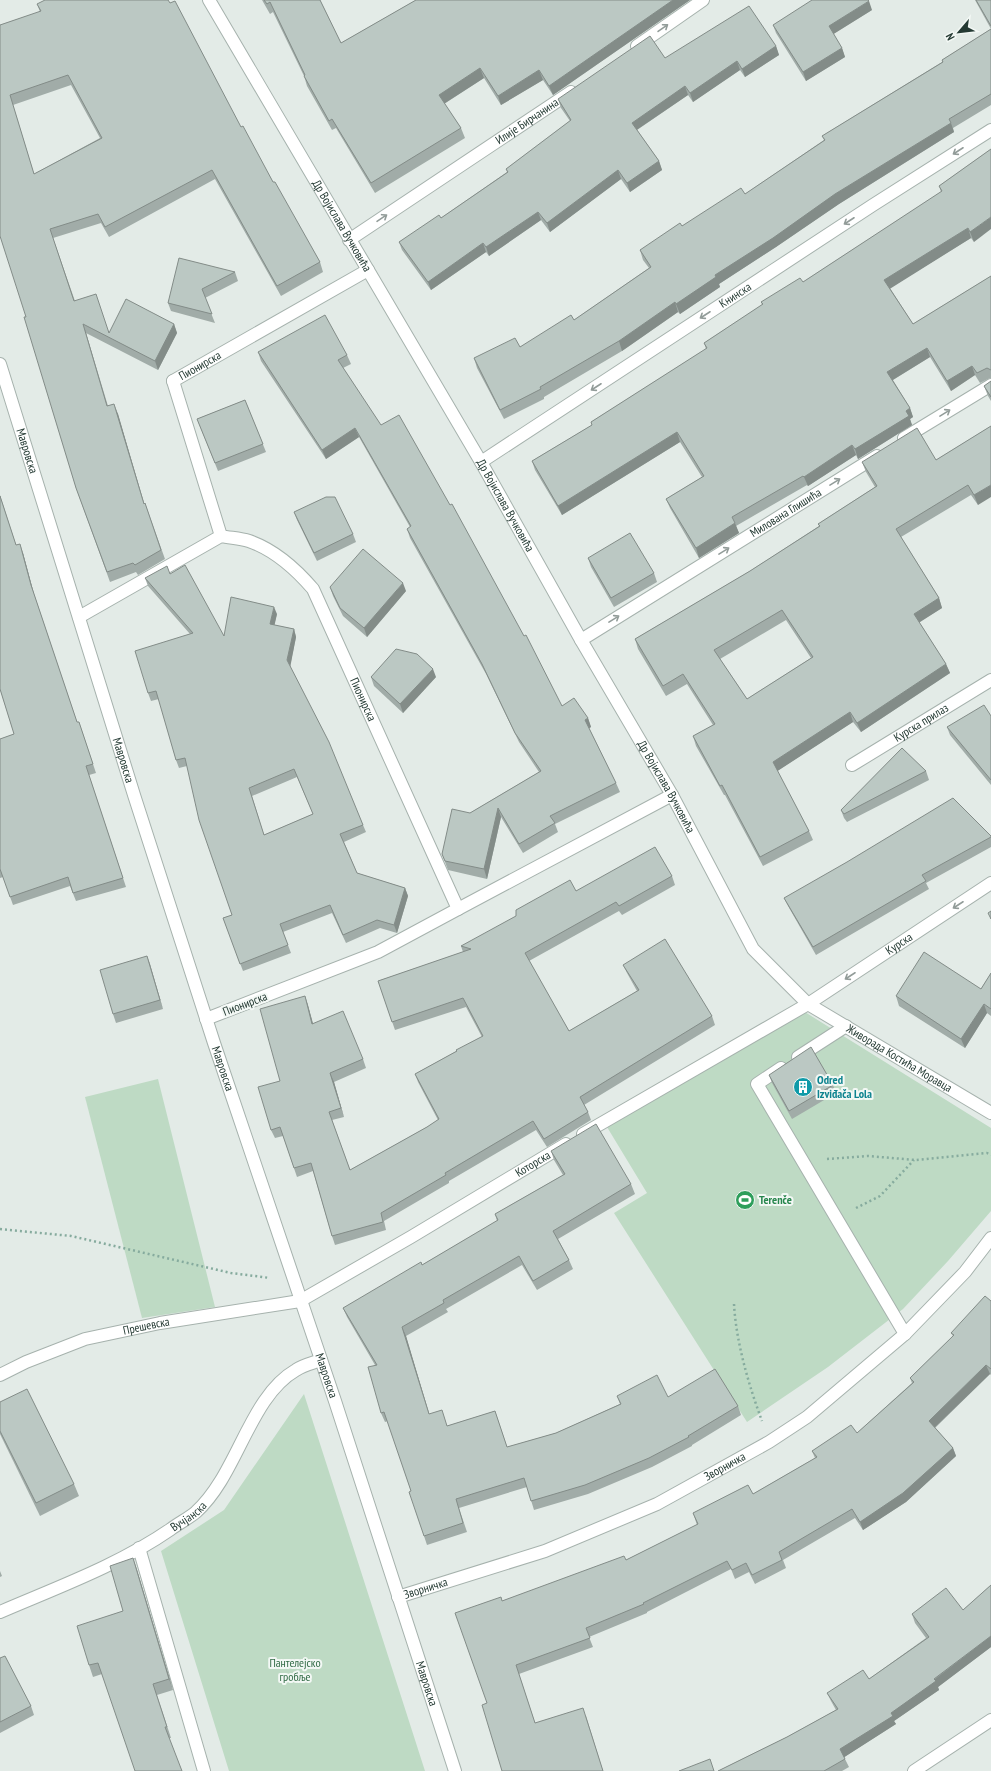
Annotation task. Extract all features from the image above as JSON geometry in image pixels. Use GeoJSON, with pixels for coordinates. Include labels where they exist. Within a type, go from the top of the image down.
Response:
{"type":"FeatureCollection","features":[{"type":"Feature","properties":{"kind":"street","name":"Др Војислава Вучковића"},"geometry":{"type":"LineString","coordinates":[[209,0],[481,462],[581,640],[672,795],[753,949],[808,1004]]}},
{"type":"Feature","properties":{"kind":"street"},"geometry":{"type":"LineString","coordinates":[[627,53],[703,0]]}},
{"type":"Feature","properties":{"kind":"street","name":"Илије Бирчанина"},"geometry":{"type":"LineString","coordinates":[[349,240],[582,84]]}},
{"type":"Feature","properties":{"kind":"street","name":"Книнска"},"geometry":{"type":"LineString","coordinates":[[481,462],[873,205],[991,130]]}},
{"type":"Feature","properties":{"kind":"street","name":"Пионирска"},"geometry":{"type":"LineString","coordinates":[[368,270],[173,381],[221,536],[247,541],[266,549],[298,572],[313,589],[458,909]]}},
{"type":"Feature","properties":{"kind":"street","name":"Мавровска"},"geometry":{"type":"LineString","coordinates":[[0,364],[134,795],[206,1019],[321,1360],[455,1771]]}},
{"type":"Feature","properties":{"kind":"street","name":"Милована Глишића"},"geometry":{"type":"LineString","coordinates":[[581,640],[991,384]]}},
{"type":"Feature","properties":{"kind":"street"},"geometry":{"type":"LineString","coordinates":[[79,617],[221,536]]}},
{"type":"Feature","properties":{"kind":"street","name":"Курска прилаз"},"geometry":{"type":"LineString","coordinates":[[852,765],[991,680]]}},
{"type":"Feature","properties":{"kind":"street","name":"Пионирска"},"geometry":{"type":"LineString","coordinates":[[206,1019],[378,952],[672,795]]}},
{"type":"Feature","properties":{"kind":"street","name":"Курска"},"geometry":{"type":"LineString","coordinates":[[808,1004],[991,883]]}},
{"type":"Feature","properties":{"kind":"street","name":"Живорада Костића Моравца"},"geometry":{"type":"LineString","coordinates":[[808,1004],[991,1113]]}},
{"type":"Feature","properties":{"kind":"street","name":"Которска"},"geometry":{"type":"LineString","coordinates":[[300,1301],[411,1237],[637,1102],[808,1004]]}},
{"type":"Feature","properties":{"kind":"street"},"geometry":{"type":"LineString","coordinates":[[846,1026],[757,1084],[905,1334]]}},
{"type":"Feature","properties":{"kind":"street","name":"Зворничка"},"geometry":{"type":"LineString","coordinates":[[398,1598],[545,1551],[657,1504],[769,1442],[807,1418],[905,1334],[965,1272],[991,1238]]}},
{"type":"Feature","properties":{"kind":"street","name":"Прешевска"},"geometry":{"type":"LineString","coordinates":[[0,1375],[26,1362],[85,1339],[160,1323],[300,1301]]}},
{"type":"Feature","properties":{"kind":"street","name":"Вучјанска"},"geometry":{"type":"LineString","coordinates":[[0,1612],[108,1564],[159,1537],[196,1512],[215,1489],[264,1401],[277,1385],[296,1370],[321,1360]]}},
{"type":"Feature","properties":{"kind":"street"},"geometry":{"type":"LineString","coordinates":[[139,1548],[204,1771]]}},
{"type":"Feature","properties":{"kind":"street"},"geometry":{"type":"LineString","coordinates":[[914,1771],[991,1720]]}},
{"type":"Feature","properties":{"kind":"path"},"geometry":{"type":"LineString","coordinates":[[796,1150],[829,1160],[868,1156],[914,1160],[987,1153],[991,1154]]}},
{"type":"Feature","properties":{"kind":"path"},"geometry":{"type":"LineString","coordinates":[[836,1218],[880,1196],[914,1160]]}},
{"type":"Feature","properties":{"kind":"path"},"geometry":{"type":"LineString","coordinates":[[0,1229],[71,1236],[231,1273],[294,1281]]}},
{"type":"Feature","properties":{"kind":"path"},"geometry":{"type":"LineString","coordinates":[[734,1304],[735,1317],[751,1392],[769,1442]]}},
{"type":"Feature","properties":{"kind":"green space"},"geometry":{"type":"Polygon","coordinates":[[[800,1009],[991,1128],[991,1211],[948,1261],[903,1309],[828,1367],[747,1422],[614,1213],[647,1193],[607,1127],[800,1009]]]}},
{"type":"Feature","properties":{"kind":"green space"},"geometry":{"type":"Polygon","coordinates":[[[158,1079],[215,1307],[142,1318],[85,1097],[158,1079]]]}},
{"type":"Feature","properties":{"kind":"green space","name":"Пантелејско гробље"},"geometry":{"type":"Polygon","coordinates":[[[304,1394],[425,1771],[229,1771],[161,1551],[224,1510],[304,1394]]]}},
{"type":"Feature","properties":{"kind":"building"},"geometry":{"type":"Polygon","coordinates":[[[45,0],[168,0],[170,3],[175,1],[241,127],[243,126],[273,182],[275,182],[320,262],[277,286],[212,170],[105,227],[98,214],[50,229],[74,301],[96,294],[109,333],[126,299],[174,324],[155,361],[83,324],[107,406],[114,404],[144,504],[145,503],[161,550],[135,565],[133,563],[107,572],[76,488],[24,317],[26,317],[0,236],[0,25],[41,11],[37,4],[45,0]],[[68,75],[10,95],[34,174],[102,138],[68,75]]]}},
{"type":"Feature","properties":{"kind":"building"},"geometry":{"type":"Polygon","coordinates":[[[264,0],[320,0],[341,43],[416,0],[673,0],[549,86],[539,70],[498,96],[480,68],[439,95],[461,128],[371,183],[332,119],[329,121],[304,76],[305,75],[270,2],[267,4],[264,0]]]}},
{"type":"Feature","properties":{"kind":"building"},"geometry":{"type":"Polygon","coordinates":[[[812,0],[869,1],[829,26],[842,48],[803,72],[773,25],[812,0]]]}},
{"type":"Feature","properties":{"kind":"building"},"geometry":{"type":"Polygon","coordinates":[[[976,0],[991,0],[991,26],[976,0]]]}},
{"type":"Feature","properties":{"kind":"building"},"geometry":{"type":"Polygon","coordinates":[[[749,6],[776,46],[742,69],[737,61],[690,93],[685,86],[632,123],[659,161],[627,183],[618,170],[547,223],[538,212],[486,247],[483,243],[428,282],[399,242],[439,215],[441,218],[508,172],[506,169],[571,120],[558,99],[650,36],[665,58],[749,6]]]}},
{"type":"Feature","properties":{"kind":"building"},"geometry":{"type":"Polygon","coordinates":[[[991,29],[991,94],[949,119],[951,123],[835,194],[773,238],[715,275],[716,277],[676,304],[675,302],[619,341],[540,387],[541,389],[500,410],[474,358],[515,338],[520,347],[571,315],[574,320],[651,267],[640,250],[680,223],[682,226],[741,188],[745,194],[825,140],[822,136],[943,62],[942,60],[991,29]]]}},
{"type":"Feature","properties":{"kind":"building"},"geometry":{"type":"Polygon","coordinates":[[[991,149],[991,217],[970,232],[968,228],[884,280],[913,324],[991,276],[991,370],[987,368],[977,373],[972,366],[947,381],[927,348],[887,372],[910,408],[906,411],[909,416],[855,449],[852,445],[804,477],[803,476],[732,517],[735,523],[696,548],[666,499],[704,476],[677,432],[558,506],[532,461],[592,425],[591,422],[707,348],[704,343],[763,304],[761,302],[800,278],[803,282],[942,191],[939,186],[991,149]]]}},
{"type":"Feature","properties":{"kind":"building"},"geometry":{"type":"Polygon","coordinates":[[[179,258],[235,272],[202,289],[212,314],[168,303],[179,258]]]}},
{"type":"Feature","properties":{"kind":"building"},"geometry":{"type":"Polygon","coordinates":[[[325,315],[347,355],[338,360],[381,425],[399,415],[450,505],[452,504],[524,636],[526,635],[562,706],[574,698],[588,718],[585,720],[616,783],[550,816],[555,823],[519,844],[498,808],[484,869],[445,861],[442,854],[452,809],[470,813],[541,771],[515,733],[482,664],[407,529],[411,526],[355,428],[322,450],[258,352],[325,315]]]}},
{"type":"Feature","properties":{"kind":"building"},"geometry":{"type":"Polygon","coordinates":[[[991,381],[991,397],[984,386],[991,381]]]}},
{"type":"Feature","properties":{"kind":"building"},"geometry":{"type":"Polygon","coordinates":[[[245,400],[263,444],[215,463],[197,419],[245,400]]]}},
{"type":"Feature","properties":{"kind":"building"},"geometry":{"type":"Polygon","coordinates":[[[991,426],[991,485],[974,495],[968,485],[896,529],[939,598],[914,614],[946,664],[857,723],[850,712],[773,762],[809,831],[760,857],[722,785],[720,786],[693,736],[715,724],[683,674],[663,686],[635,639],[750,571],[820,526],[818,524],[877,486],[862,462],[917,428],[936,460],[991,426]],[[782,610],[714,650],[747,699],[813,657],[782,610]]]}},
{"type":"Feature","properties":{"kind":"building"},"geometry":{"type":"Polygon","coordinates":[[[0,496],[16,545],[20,544],[31,585],[77,722],[79,722],[93,764],[86,766],[123,878],[73,893],[68,877],[10,897],[0,869],[0,739],[14,734],[0,689],[0,496]]]}},
{"type":"Feature","properties":{"kind":"building"},"geometry":{"type":"Polygon","coordinates":[[[326,497],[335,497],[353,534],[314,553],[294,512],[326,497]]]}},
{"type":"Feature","properties":{"kind":"building"},"geometry":{"type":"Polygon","coordinates":[[[630,533],[654,573],[611,598],[588,558],[630,533]]]}},
{"type":"Feature","properties":{"kind":"building"},"geometry":{"type":"Polygon","coordinates":[[[363,549],[403,583],[364,628],[340,608],[330,587],[363,549]]]}},
{"type":"Feature","properties":{"kind":"building"},"geometry":{"type":"Polygon","coordinates":[[[185,565],[224,636],[231,597],[274,607],[270,624],[294,629],[287,660],[329,742],[363,825],[340,834],[357,873],[405,888],[394,925],[377,920],[343,935],[330,905],[280,924],[288,945],[240,964],[223,918],[232,915],[199,820],[185,758],[176,760],[156,691],[148,693],[135,651],[193,633],[145,578],[167,566],[170,574],[185,565]],[[294,769],[249,788],[264,835],[313,814],[294,769]]]}},
{"type":"Feature","properties":{"kind":"building"},"geometry":{"type":"Polygon","coordinates":[[[396,649],[417,654],[433,669],[400,704],[371,677],[396,649]]]}},
{"type":"Feature","properties":{"kind":"building"},"geometry":{"type":"Polygon","coordinates":[[[984,705],[991,716],[991,780],[947,727],[984,705]]]}},
{"type":"Feature","properties":{"kind":"building"},"geometry":{"type":"Polygon","coordinates":[[[902,748],[926,771],[844,814],[841,810],[902,748]]]}},
{"type":"Feature","properties":{"kind":"building"},"geometry":{"type":"Polygon","coordinates":[[[953,798],[991,837],[922,875],[926,881],[813,947],[784,898],[953,798]]]}},
{"type":"Feature","properties":{"kind":"building"},"geometry":{"type":"Polygon","coordinates":[[[655,847],[672,876],[619,906],[616,902],[525,953],[569,1031],[639,990],[623,965],[665,939],[712,1016],[580,1097],[588,1112],[544,1139],[533,1121],[381,1213],[383,1222],[332,1236],[311,1163],[294,1168],[280,1127],[271,1130],[258,1087],[280,1081],[260,1009],[305,996],[312,1024],[343,1011],[363,1059],[330,1073],[341,1108],[329,1112],[350,1170],[439,1119],[415,1074],[483,1036],[463,998],[392,1022],[378,981],[471,949],[461,946],[516,916],[516,910],[570,880],[576,891],[655,847]]]}},
{"type":"Feature","properties":{"kind":"building"},"geometry":{"type":"Polygon","coordinates":[[[991,911],[991,919],[988,913],[991,911]]]}},
{"type":"Feature","properties":{"kind":"building"},"geometry":{"type":"Polygon","coordinates":[[[924,952],[981,989],[991,973],[991,1009],[984,1004],[961,1039],[896,996],[924,952]]]}},
{"type":"Feature","properties":{"kind":"building"},"geometry":{"type":"Polygon","coordinates":[[[147,956],[160,1000],[113,1014],[100,970],[147,956]]]}},
{"type":"Feature","properties":{"kind":"building","name":"Odred Izviđača Lola"},"geometry":{"type":"Polygon","coordinates":[[[811,1047],[833,1085],[789,1111],[769,1075],[811,1047]]]}},
{"type":"Feature","properties":{"kind":"building"},"geometry":{"type":"Polygon","coordinates":[[[596,1124],[631,1184],[553,1231],[569,1260],[533,1281],[519,1256],[443,1300],[444,1303],[402,1327],[429,1414],[442,1410],[447,1426],[495,1411],[507,1447],[556,1433],[621,1404],[617,1396],[657,1375],[668,1397],[715,1369],[738,1406],[688,1436],[689,1437],[649,1458],[585,1485],[531,1501],[524,1478],[456,1499],[463,1523],[424,1536],[409,1492],[411,1491],[384,1412],[381,1413],[368,1367],[377,1365],[343,1308],[421,1262],[422,1265],[498,1220],[495,1214],[565,1174],[551,1151],[596,1124]]]}},
{"type":"Feature","properties":{"kind":"building"},"geometry":{"type":"Polygon","coordinates":[[[985,1296],[991,1301],[991,1369],[986,1365],[929,1421],[953,1448],[903,1493],[860,1522],[852,1509],[779,1552],[782,1560],[752,1575],[746,1563],[732,1570],[727,1561],[643,1603],[644,1604],[586,1628],[590,1638],[516,1665],[535,1723],[583,1708],[603,1771],[502,1771],[482,1705],[487,1703],[455,1613],[501,1597],[502,1601],[624,1556],[626,1560],[698,1524],[693,1513],[748,1485],[753,1494],[817,1457],[812,1451],[851,1425],[857,1433],[914,1382],[910,1378],[954,1335],[951,1333],[985,1296]]]}},
{"type":"Feature","properties":{"kind":"building"},"geometry":{"type":"Polygon","coordinates":[[[27,1389],[74,1484],[36,1503],[0,1431],[0,1402],[27,1389]]]}},
{"type":"Feature","properties":{"kind":"building"},"geometry":{"type":"Polygon","coordinates":[[[133,1558],[169,1679],[153,1684],[167,1727],[165,1727],[182,1771],[135,1771],[98,1663],[89,1665],[77,1626],[123,1611],[110,1566],[133,1558]]]}},
{"type":"Feature","properties":{"kind":"building"},"geometry":{"type":"Polygon","coordinates":[[[991,1585],[991,1636],[934,1679],[936,1681],[891,1713],[893,1716],[840,1749],[845,1759],[824,1771],[718,1771],[787,1737],[838,1709],[827,1693],[863,1670],[869,1679],[929,1637],[912,1614],[946,1588],[963,1610],[991,1585]]]}},
{"type":"Feature","properties":{"kind":"building"},"geometry":{"type":"Polygon","coordinates":[[[5,1656],[31,1706],[0,1722],[0,1658],[5,1656]]]}},
{"type":"Feature","properties":{"kind":"building"},"geometry":{"type":"Polygon","coordinates":[[[710,1759],[714,1771],[679,1771],[710,1759]]]}},
{"type":"Feature","properties":{"kind":"place","name":"Odred Izviđača Lola"},"geometry":{"type":"Point","coordinates":[803,1087]}},
{"type":"Feature","properties":{"kind":"place","name":"Terenče"},"geometry":{"type":"Point","coordinates":[745,1200]}}]}
